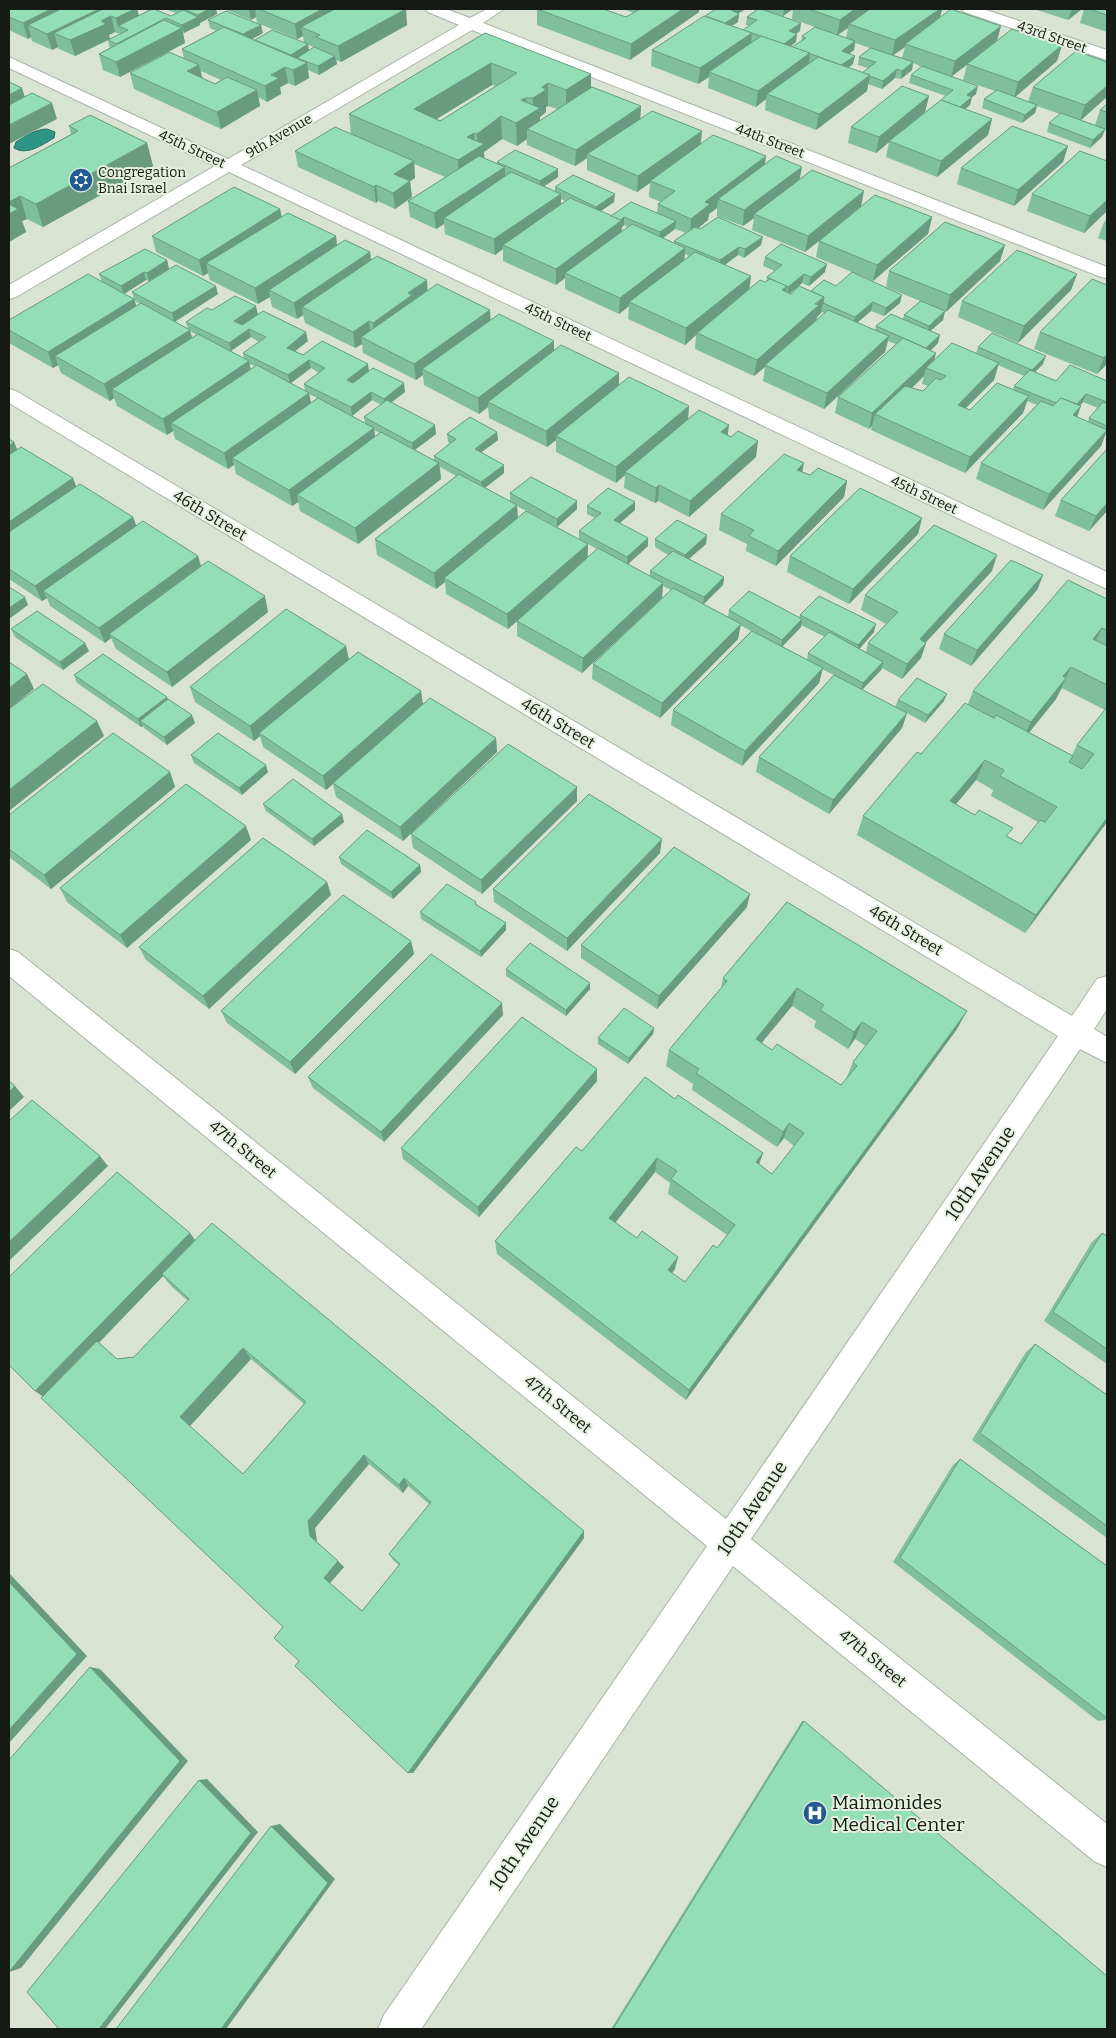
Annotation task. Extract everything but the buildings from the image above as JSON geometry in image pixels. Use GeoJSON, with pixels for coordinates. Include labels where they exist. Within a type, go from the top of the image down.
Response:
{"type":"FeatureCollection","features":[{"type":"Feature","properties":{"kind":"street","name":"44th Street"},"geometry":{"type":"LineString","coordinates":[[433,9],[1107,273]]}},
{"type":"Feature","properties":{"kind":"street","name":"9th Avenue"},"geometry":{"type":"LineString","coordinates":[[9,294],[497,9]]}},
{"type":"Feature","properties":{"kind":"street","name":"43rd Street"},"geometry":{"type":"LineString","coordinates":[[969,9],[1107,55]]}},
{"type":"Feature","properties":{"kind":"street","name":"45th Street"},"geometry":{"type":"LineString","coordinates":[[9,62],[1107,581]]}},
{"type":"Feature","properties":{"kind":"street","name":"46th Street"},"geometry":{"type":"LineString","coordinates":[[9,395],[1107,1050]]}},
{"type":"Feature","properties":{"kind":"street","name":"47th Street"},"geometry":{"type":"LineString","coordinates":[[9,960],[1107,1848]]}},
{"type":"Feature","properties":{"kind":"street","name":"10th Avenue"},"geometry":{"type":"LineString","coordinates":[[398,2029],[1107,987]]}},
{"type":"Feature","properties":{"kind":"water"},"geometry":{"type":"Polygon","coordinates":[[[47,129],[55,132],[54,138],[45,144],[24,151],[14,148],[16,142],[27,135],[47,129]]]}},
{"type":"Feature","properties":{"kind":"place","name":"Congregation Bnai Israel"},"geometry":{"type":"Point","coordinates":[81,180]}},
{"type":"Feature","properties":{"kind":"place","name":"Maimonides Medical Center"},"geometry":{"type":"Point","coordinates":[815,1813]}}]}
